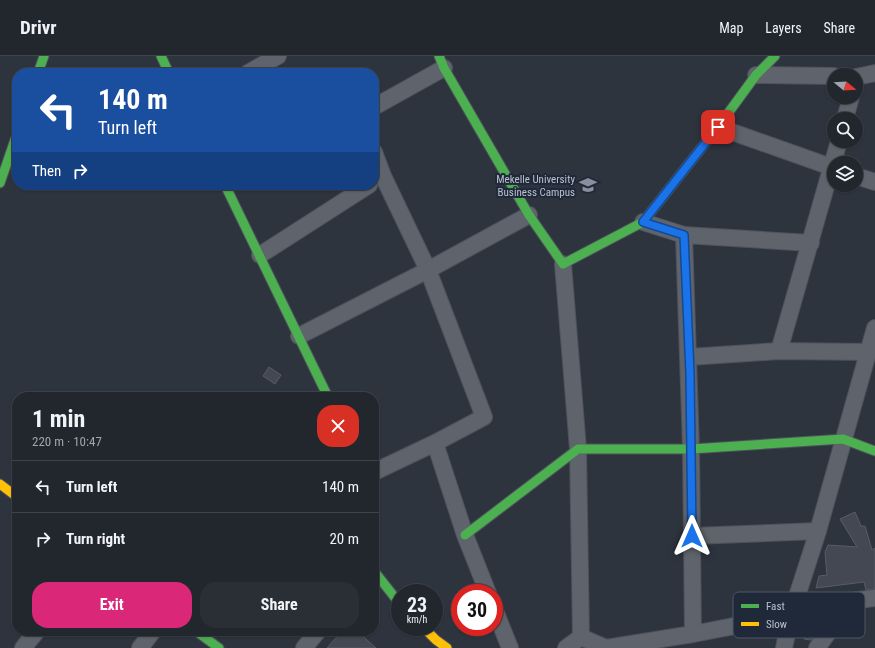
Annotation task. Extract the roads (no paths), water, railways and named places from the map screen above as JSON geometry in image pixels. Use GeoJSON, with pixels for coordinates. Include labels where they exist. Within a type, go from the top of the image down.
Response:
{"type":"FeatureCollection","features":[{"type":"Feature","properties":{"kind":"street"},"geometry":{"type":"LineString","coordinates":[[40,68],[44,56]]}},
{"type":"Feature","properties":{"kind":"street"},"geometry":{"type":"LineString","coordinates":[[161,56],[167,68]]}},
{"type":"Feature","properties":{"kind":"street"},"geometry":{"type":"LineString","coordinates":[[257,68],[278,56]]}},
{"type":"Feature","properties":{"kind":"street"},"geometry":{"type":"LineString","coordinates":[[563,264],[643,222],[718,127],[756,75],[775,56]]}},
{"type":"Feature","properties":{"kind":"street"},"geometry":{"type":"LineString","coordinates":[[379,104],[442,62],[529,215],[563,264],[578,450],[581,637]]}},
{"type":"Feature","properties":{"kind":"street"},"geometry":{"type":"LineString","coordinates":[[863,76],[875,73]]}},
{"type":"Feature","properties":{"kind":"street"},"geometry":{"type":"LineString","coordinates":[[756,75],[827,76]]}},
{"type":"Feature","properties":{"kind":"street"},"geometry":{"type":"LineString","coordinates":[[718,127],[827,166]]}},
{"type":"Feature","properties":{"kind":"street"},"geometry":{"type":"LineString","coordinates":[[0,183],[12,148]]}},
{"type":"Feature","properties":{"kind":"street"},"geometry":{"type":"LineString","coordinates":[[863,178],[875,182]]}},
{"type":"Feature","properties":{"kind":"street"},"geometry":{"type":"LineString","coordinates":[[379,181],[428,270],[484,418],[379,470]]}},
{"type":"Feature","properties":{"kind":"street"},"geometry":{"type":"LineString","coordinates":[[779,351],[827,188]]}},
{"type":"Feature","properties":{"kind":"street"},"geometry":{"type":"LineString","coordinates":[[228,190],[326,392]]}},
{"type":"Feature","properties":{"kind":"street"},"geometry":{"type":"LineString","coordinates":[[260,255],[361,190]]}},
{"type":"Feature","properties":{"kind":"street"},"geometry":{"type":"LineString","coordinates":[[299,336],[428,270],[529,215]]}},
{"type":"Feature","properties":{"kind":"street"},"geometry":{"type":"LineString","coordinates":[[643,222],[684,235],[811,243]]}},
{"type":"Feature","properties":{"kind":"street"},"geometry":{"type":"LineString","coordinates":[[684,235],[689,357],[693,634]]}},
{"type":"Feature","properties":{"kind":"street"},"geometry":{"type":"LineString","coordinates":[[798,592],[818,531],[875,328]]}},
{"type":"Feature","properties":{"kind":"street"},"geometry":{"type":"LineString","coordinates":[[689,357],[779,351],[868,352]]}},
{"type":"Feature","properties":{"kind":"street"},"geometry":{"type":"LineString","coordinates":[[465,535],[578,450],[691,450],[843,439],[875,451]]}},
{"type":"Feature","properties":{"kind":"street"},"geometry":{"type":"LineString","coordinates":[[435,443],[465,535],[484,584]]}},
{"type":"Feature","properties":{"kind":"street"},"geometry":{"type":"LineString","coordinates":[[692,536],[818,531]]}},
{"type":"Feature","properties":{"kind":"street"},"geometry":{"type":"LineString","coordinates":[[379,578],[391,594]]}},
{"type":"Feature","properties":{"kind":"street"},"geometry":{"type":"LineString","coordinates":[[865,599],[875,598]]}},
{"type":"Feature","properties":{"kind":"street"},"geometry":{"type":"LineString","coordinates":[[581,637],[606,648],[733,626]]}},
{"type":"Feature","properties":{"kind":"street"},"geometry":{"type":"LineString","coordinates":[[503,630],[510,648]]}},
{"type":"Feature","properties":{"kind":"street"},"geometry":{"type":"LineString","coordinates":[[23,648],[33,636]]}},
{"type":"Feature","properties":{"kind":"street"},"geometry":{"type":"LineString","coordinates":[[140,648],[149,636]]}},
{"type":"Feature","properties":{"kind":"street"},"geometry":{"type":"LineString","coordinates":[[203,636],[219,648]]}},
{"type":"Feature","properties":{"kind":"street"},"geometry":{"type":"LineString","coordinates":[[304,648],[314,636]]}},
{"type":"Feature","properties":{"kind":"street"},"geometry":{"type":"LineString","coordinates":[[431,636],[438,645]]}},
{"type":"Feature","properties":{"kind":"street"},"geometry":{"type":"LineString","coordinates":[[566,648],[581,637]]}},
{"type":"Feature","properties":{"kind":"street"},"geometry":{"type":"LineString","coordinates":[[784,648],[786,638]]}},
{"type":"Feature","properties":{"kind":"street"},"geometry":{"type":"LineString","coordinates":[[817,648],[824,638]]}},
{"type":"Feature","properties":{"kind":"place","name":"Mekelle University Business Campus"},"geometry":{"type":"Point","coordinates":[588,185]}}]}
